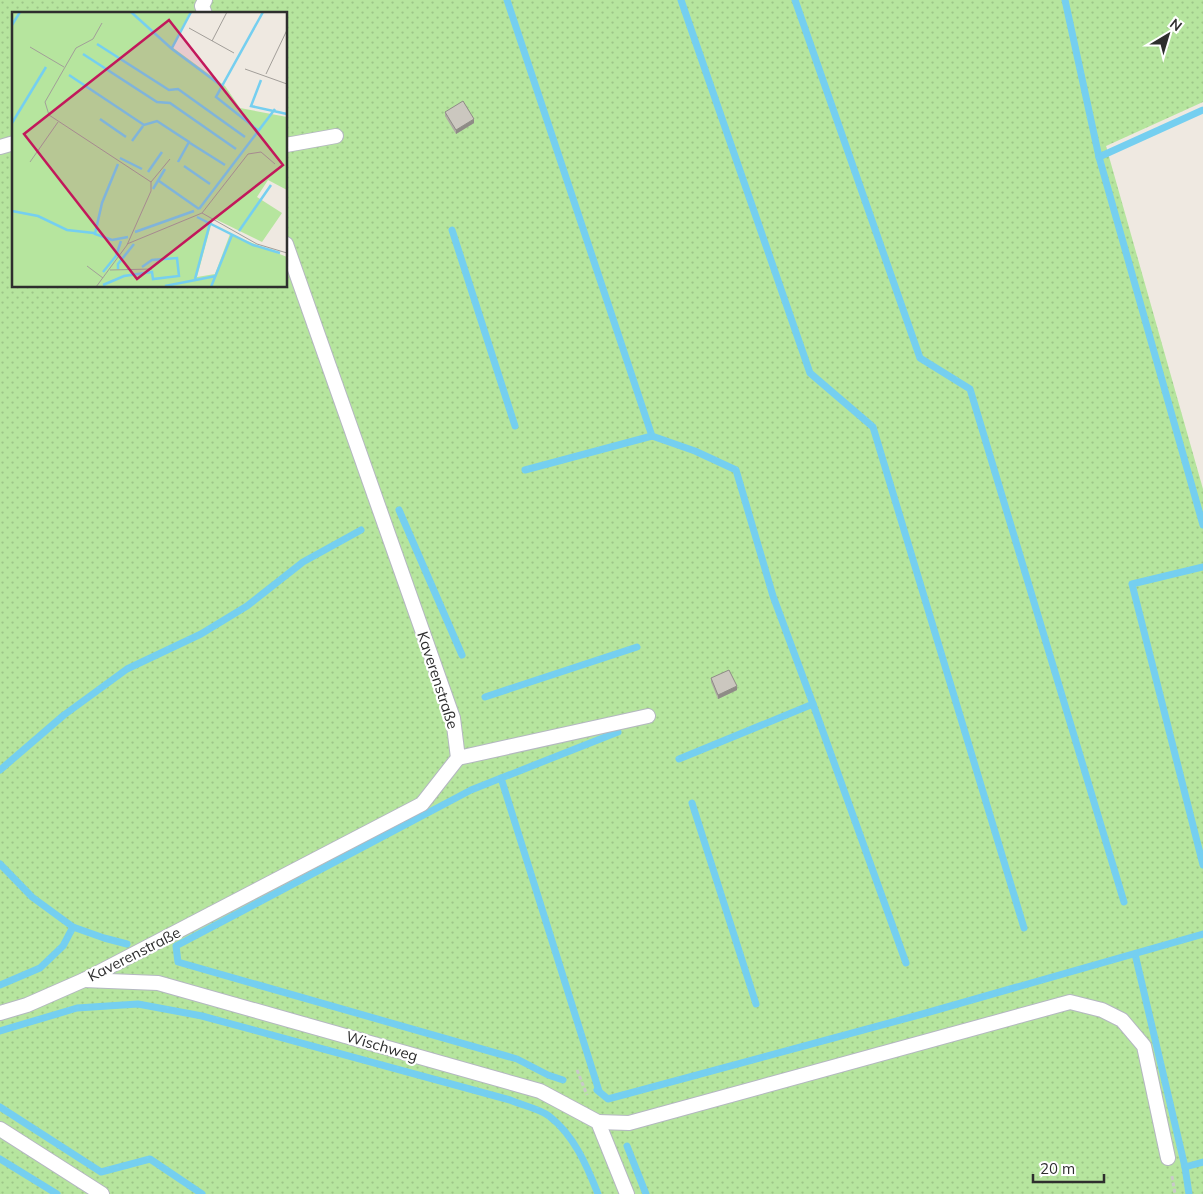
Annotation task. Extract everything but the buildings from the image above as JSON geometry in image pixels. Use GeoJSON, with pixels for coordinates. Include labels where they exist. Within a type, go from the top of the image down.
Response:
{"type":"FeatureCollection","features":[{"type":"Feature","properties":{"kind":"lane"},"geometry":{"type":"LineString","coordinates":[[204,0],[202,6],[204,12]]}},
{"type":"Feature","properties":{"kind":"lane"},"geometry":{"type":"LineString","coordinates":[[288,145],[336,136]]}},
{"type":"Feature","properties":{"kind":"lane","name":"Kaverenstraße"},"geometry":{"type":"LineString","coordinates":[[0,1013],[27,1005],[84,980],[422,804],[458,758],[453,718],[288,250]]}},
{"type":"Feature","properties":{"kind":"lane"},"geometry":{"type":"LineString","coordinates":[[458,758],[648,716]]}},
{"type":"Feature","properties":{"kind":"lane","name":"Wischweg"},"geometry":{"type":"LineString","coordinates":[[84,980],[158,983],[540,1091],[598,1122]]}},
{"type":"Feature","properties":{"kind":"lane"},"geometry":{"type":"LineString","coordinates":[[627,1194],[598,1122],[629,1123],[1070,1002],[1102,1010],[1122,1020],[1144,1046],[1168,1158]]}},
{"type":"Feature","properties":{"kind":"lane"},"geometry":{"type":"LineString","coordinates":[[0,1129],[102,1194]]}},
{"type":"Feature","properties":{"kind":"green space"},"geometry":{"type":"Polygon","coordinates":[[[0,0],[1203,0],[1203,102],[1106,146],[1203,489],[1203,1194],[635,1194],[632,1189],[625,1194],[0,1194],[0,0]]]}},
{"type":"Feature","properties":{"kind":"waterway"},"geometry":{"type":"LineString","coordinates":[[507,0],[652,436],[695,451],[736,470],[773,596],[813,704],[679,759]]}},
{"type":"Feature","properties":{"kind":"waterway"},"geometry":{"type":"LineString","coordinates":[[681,0],[810,373],[873,427],[1024,928]]}},
{"type":"Feature","properties":{"kind":"waterway"},"geometry":{"type":"LineString","coordinates":[[795,0],[920,358],[970,389],[1124,902]]}},
{"type":"Feature","properties":{"kind":"waterway"},"geometry":{"type":"LineString","coordinates":[[1065,0],[1099,157],[1203,525]]}},
{"type":"Feature","properties":{"kind":"waterway"},"geometry":{"type":"LineString","coordinates":[[1099,157],[1203,110]]}},
{"type":"Feature","properties":{"kind":"waterway"},"geometry":{"type":"LineString","coordinates":[[452,230],[515,426]]}},
{"type":"Feature","properties":{"kind":"waterway"},"geometry":{"type":"LineString","coordinates":[[525,470],[652,436]]}},
{"type":"Feature","properties":{"kind":"waterway"},"geometry":{"type":"LineString","coordinates":[[399,510],[462,655]]}},
{"type":"Feature","properties":{"kind":"waterway"},"geometry":{"type":"LineString","coordinates":[[0,770],[64,715],[127,669],[201,634],[247,606],[303,562],[361,530]]}},
{"type":"Feature","properties":{"kind":"waterway"},"geometry":{"type":"LineString","coordinates":[[1203,567],[1132,584],[1203,865]]}},
{"type":"Feature","properties":{"kind":"waterway"},"geometry":{"type":"LineString","coordinates":[[485,697],[637,647]]}},
{"type":"Feature","properties":{"kind":"waterway"},"geometry":{"type":"LineString","coordinates":[[813,704],[906,963]]}},
{"type":"Feature","properties":{"kind":"waterway"},"geometry":{"type":"LineString","coordinates":[[563,1080],[548,1075],[517,1059],[178,962],[176,946],[471,790],[618,732]]}},
{"type":"Feature","properties":{"kind":"waterway"},"geometry":{"type":"LineString","coordinates":[[501,778],[599,1091]]}},
{"type":"Feature","properties":{"kind":"waterway"},"geometry":{"type":"LineString","coordinates":[[692,803],[756,1004]]}},
{"type":"Feature","properties":{"kind":"waterway"},"geometry":{"type":"LineString","coordinates":[[0,864],[32,897],[73,927],[127,944]]}},
{"type":"Feature","properties":{"kind":"waterway"},"geometry":{"type":"LineString","coordinates":[[0,985],[40,968],[63,946],[73,927]]}},
{"type":"Feature","properties":{"kind":"waterway"},"geometry":{"type":"LineString","coordinates":[[597,1090],[608,1099],[926,1013],[1203,934]]}},
{"type":"Feature","properties":{"kind":"waterway"},"geometry":{"type":"LineString","coordinates":[[1135,954],[1185,1167],[1189,1194]]}},
{"type":"Feature","properties":{"kind":"waterway"},"geometry":{"type":"LineString","coordinates":[[0,1031],[77,1008],[138,1004],[202,1016],[510,1100],[541,1111],[558,1124],[573,1142],[598,1194]]}},
{"type":"Feature","properties":{"kind":"waterway"},"geometry":{"type":"LineString","coordinates":[[0,1107],[101,1172],[150,1159],[202,1194]]}},
{"type":"Feature","properties":{"kind":"waterway"},"geometry":{"type":"LineString","coordinates":[[627,1146],[646,1194]]}},
{"type":"Feature","properties":{"kind":"waterway"},"geometry":{"type":"LineString","coordinates":[[0,1159],[57,1194]]}},
{"type":"Feature","properties":{"kind":"waterway"},"geometry":{"type":"LineString","coordinates":[[1185,1167],[1203,1162]]}}]}
